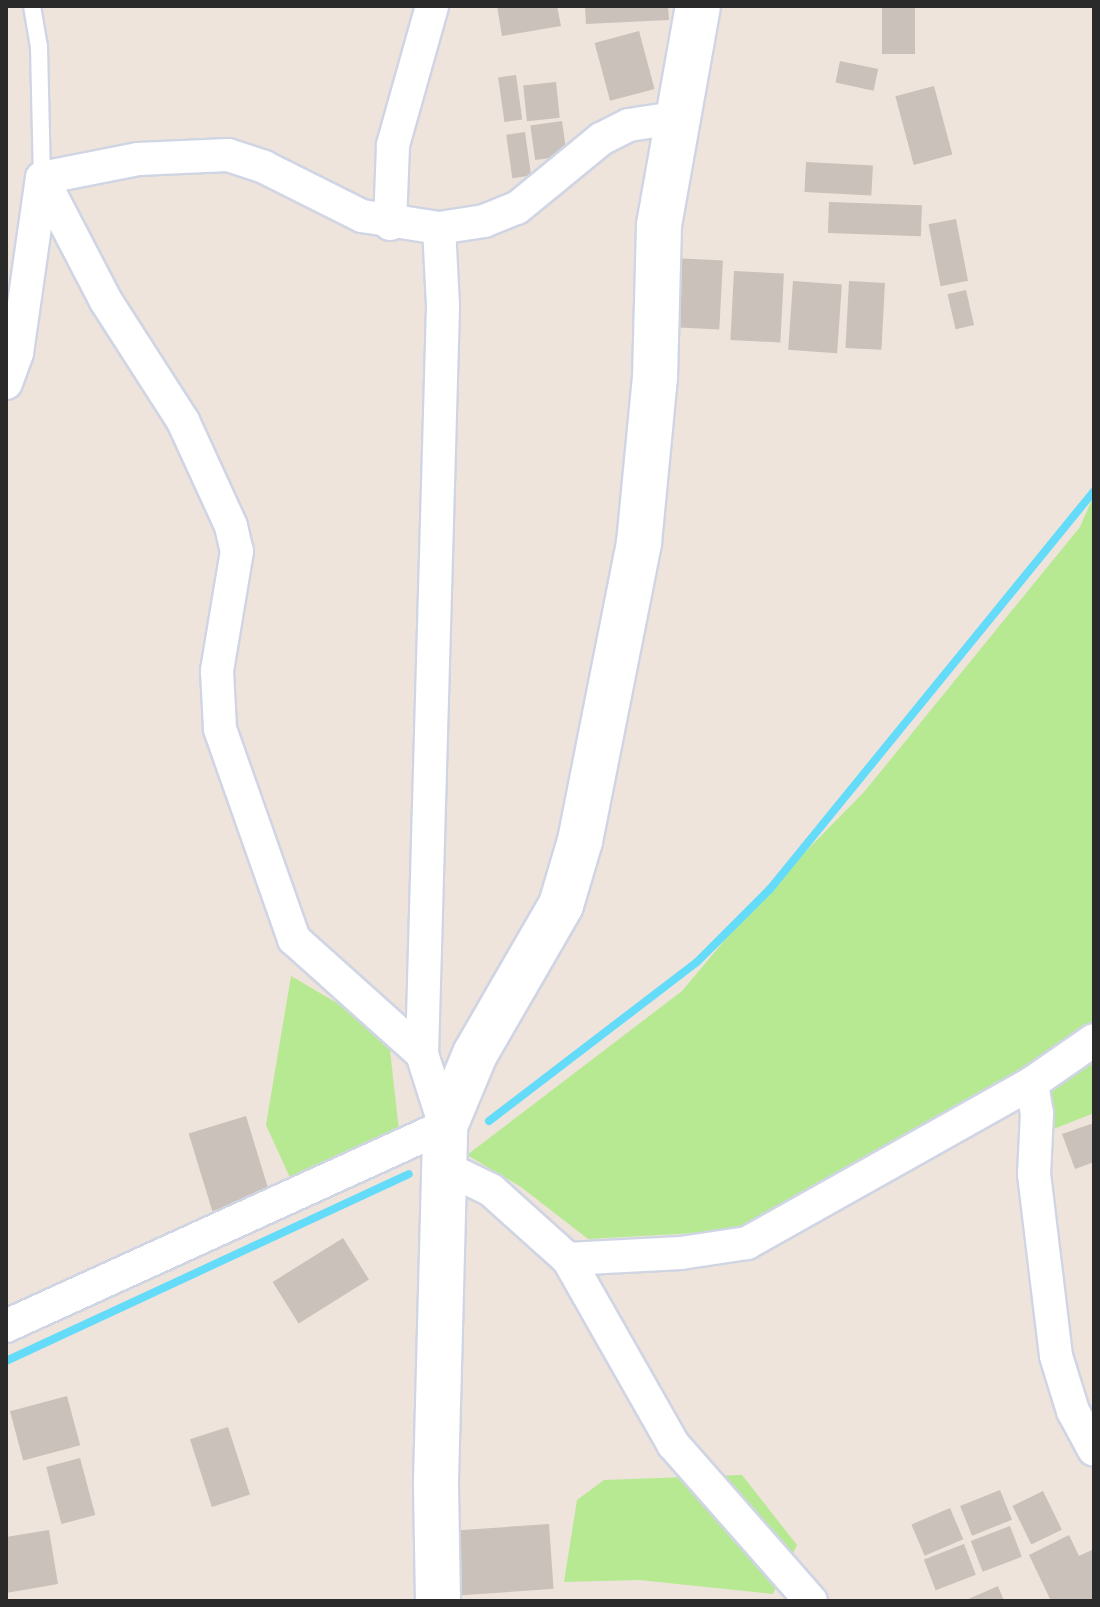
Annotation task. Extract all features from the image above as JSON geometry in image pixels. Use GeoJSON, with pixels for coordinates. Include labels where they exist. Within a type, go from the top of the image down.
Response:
{"type":"FeatureCollection","features":[{"type":"Feature","properties":{"kind":"street"},"geometry":{"type":"LineString","coordinates":[[390,224],[393,145],[432,6]]}},
{"type":"Feature","properties":{"kind":"street"},"geometry":{"type":"LineString","coordinates":[[6,1326],[444,1146],[475,1054],[561,905],[580,841],[639,543],[655,378],[659,225],[675,118],[698,6]]}},
{"type":"Feature","properties":{"kind":"street"},"geometry":{"type":"LineString","coordinates":[[42,178],[138,159],[228,155],[390,224],[439,228],[484,221],[517,208],[601,139],[629,125],[675,118]]}},
{"type":"Feature","properties":{"kind":"street"},"geometry":{"type":"LineString","coordinates":[[6,383],[17,353],[42,178]]}},
{"type":"Feature","properties":{"kind":"street"},"geometry":{"type":"LineString","coordinates":[[42,178],[106,301],[183,421],[231,526],[237,551],[217,671],[220,729],[294,939],[422,1054]]}},
{"type":"Feature","properties":{"kind":"street"},"geometry":{"type":"LineString","coordinates":[[438,1601],[444,1146],[422,1054],[443,306],[439,228]]}},
{"type":"Feature","properties":{"kind":"street"},"geometry":{"type":"LineString","coordinates":[[568,1259],[681,1253],[768,1235],[1032,1083],[1094,1040]]}},
{"type":"Feature","properties":{"kind":"street"},"geometry":{"type":"LineString","coordinates":[[1032,1083],[1037,1113],[1034,1174],[1056,1356],[1073,1411],[1094,1450]]}},
{"type":"Feature","properties":{"kind":"street"},"geometry":{"type":"LineString","coordinates":[[444,1146],[568,1259],[673,1444],[811,1601]]}},
{"type":"Feature","properties":{"kind":"lane"},"geometry":{"type":"LineString","coordinates":[[32,6],[39,47],[42,178]]}},
{"type":"Feature","properties":{"kind":"green space"},"geometry":{"type":"Polygon","coordinates":[[[1094,495],[1094,1033],[892,1142],[811,1195],[732,1231],[588,1239],[521,1187],[467,1155],[682,991],[761,897],[864,792],[1080,527],[1094,495]]]}},
{"type":"Feature","properties":{"kind":"green space"},"geometry":{"type":"Polygon","coordinates":[[[291,976],[356,1014],[389,1041],[399,1131],[292,1182],[266,1125],[291,976]]]}},
{"type":"Feature","properties":{"kind":"green space"},"geometry":{"type":"Polygon","coordinates":[[[1094,1052],[1094,1113],[1046,1132],[1042,1087],[1094,1052]]]}},
{"type":"Feature","properties":{"kind":"green space"},"geometry":{"type":"Polygon","coordinates":[[[742,1475],[797,1545],[773,1594],[639,1580],[564,1582],[577,1500],[604,1480],[742,1475]]]}},
{"type":"Feature","properties":{"kind":"building"},"geometry":{"type":"Polygon","coordinates":[[[497,6],[557,6],[561,26],[502,36],[497,6]]]}},
{"type":"Feature","properties":{"kind":"building"},"geometry":{"type":"Polygon","coordinates":[[[585,6],[668,6],[669,20],[586,24],[585,6]]]}},
{"type":"Feature","properties":{"kind":"building"},"geometry":{"type":"Polygon","coordinates":[[[882,6],[915,6],[915,54],[882,54],[882,6]]]}},
{"type":"Feature","properties":{"kind":"building"},"geometry":{"type":"Polygon","coordinates":[[[639,31],[655,89],[610,101],[595,43],[639,31]]]}},
{"type":"Feature","properties":{"kind":"building"},"geometry":{"type":"Polygon","coordinates":[[[840,61],[878,69],[874,91],[835,83],[840,61]]]}},
{"type":"Feature","properties":{"kind":"building"},"geometry":{"type":"Polygon","coordinates":[[[516,75],[522,120],[504,122],[498,78],[516,75]]]}},
{"type":"Feature","properties":{"kind":"building"},"geometry":{"type":"Polygon","coordinates":[[[556,82],[560,118],[527,121],[523,85],[556,82]]]}},
{"type":"Feature","properties":{"kind":"building"},"geometry":{"type":"Polygon","coordinates":[[[934,86],[952,155],[914,165],[895,96],[934,86]]]}},
{"type":"Feature","properties":{"kind":"building"},"geometry":{"type":"Polygon","coordinates":[[[562,121],[567,156],[535,160],[530,125],[562,121]]]}},
{"type":"Feature","properties":{"kind":"building"},"geometry":{"type":"Polygon","coordinates":[[[525,132],[531,176],[512,178],[506,135],[525,132]]]}},
{"type":"Feature","properties":{"kind":"building"},"geometry":{"type":"Polygon","coordinates":[[[806,162],[873,166],[871,195],[804,192],[806,162]]]}},
{"type":"Feature","properties":{"kind":"building"},"geometry":{"type":"Polygon","coordinates":[[[829,202],[922,205],[921,236],[828,233],[829,202]]]}},
{"type":"Feature","properties":{"kind":"building"},"geometry":{"type":"Polygon","coordinates":[[[956,219],[968,281],[941,286],[929,224],[956,219]]]}},
{"type":"Feature","properties":{"kind":"building"},"geometry":{"type":"Polygon","coordinates":[[[673,258],[723,261],[719,330],[669,327],[673,258]]]}},
{"type":"Feature","properties":{"kind":"building"},"geometry":{"type":"Polygon","coordinates":[[[734,271],[784,274],[780,343],[730,340],[734,271]]]}},
{"type":"Feature","properties":{"kind":"building"},"geometry":{"type":"Polygon","coordinates":[[[793,281],[842,284],[837,353],[788,350],[793,281]]]}},
{"type":"Feature","properties":{"kind":"building"},"geometry":{"type":"Polygon","coordinates":[[[849,281],[885,283],[881,350],[845,348],[849,281]]]}},
{"type":"Feature","properties":{"kind":"building"},"geometry":{"type":"Polygon","coordinates":[[[966,290],[974,325],[956,329],[947,294],[966,290]]]}},
{"type":"Feature","properties":{"kind":"building"},"geometry":{"type":"Polygon","coordinates":[[[246,1116],[270,1193],[212,1211],[189,1134],[246,1116]]]}},
{"type":"Feature","properties":{"kind":"building"},"geometry":{"type":"Polygon","coordinates":[[[1094,1123],[1094,1162],[1075,1169],[1062,1134],[1094,1123]]]}},
{"type":"Feature","properties":{"kind":"building"},"geometry":{"type":"Polygon","coordinates":[[[343,1238],[369,1280],[299,1324],[273,1282],[343,1238]]]}},
{"type":"Feature","properties":{"kind":"building"},"geometry":{"type":"Polygon","coordinates":[[[67,1396],[80,1445],[23,1461],[10,1411],[67,1396]]]}},
{"type":"Feature","properties":{"kind":"building"},"geometry":{"type":"Polygon","coordinates":[[[228,1427],[250,1495],[212,1507],[190,1439],[228,1427]]]}},
{"type":"Feature","properties":{"kind":"building"},"geometry":{"type":"Polygon","coordinates":[[[80,1458],[95,1515],[61,1524],[46,1467],[80,1458]]]}},
{"type":"Feature","properties":{"kind":"building"},"geometry":{"type":"Polygon","coordinates":[[[1000,1490],[1012,1520],[972,1536],[960,1506],[1000,1490]]]}},
{"type":"Feature","properties":{"kind":"building"},"geometry":{"type":"Polygon","coordinates":[[[1043,1491],[1062,1530],[1031,1545],[1012,1506],[1043,1491]]]}},
{"type":"Feature","properties":{"kind":"building"},"geometry":{"type":"Polygon","coordinates":[[[950,1508],[963,1539],[925,1556],[911,1524],[950,1508]]]}},
{"type":"Feature","properties":{"kind":"building"},"geometry":{"type":"Polygon","coordinates":[[[549,1524],[554,1589],[454,1596],[449,1531],[549,1524]]]}},
{"type":"Feature","properties":{"kind":"building"},"geometry":{"type":"Polygon","coordinates":[[[1010,1526],[1022,1557],[983,1572],[971,1541],[1010,1526]]]}},
{"type":"Feature","properties":{"kind":"building"},"geometry":{"type":"Polygon","coordinates":[[[49,1530],[58,1584],[6,1593],[6,1537],[49,1530]]]}},
{"type":"Feature","properties":{"kind":"building"},"geometry":{"type":"Polygon","coordinates":[[[1069,1535],[1079,1556],[1094,1549],[1094,1601],[1051,1601],[1029,1555],[1069,1535]]]}},
{"type":"Feature","properties":{"kind":"building"},"geometry":{"type":"Polygon","coordinates":[[[964,1544],[976,1575],[936,1590],[924,1559],[964,1544]]]}},
{"type":"Feature","properties":{"kind":"building"},"geometry":{"type":"Polygon","coordinates":[[[998,1586],[1004,1601],[964,1601],[998,1586]]]}},
{"type":"Feature","properties":{"kind":"waterway"},"geometry":{"type":"LineString","coordinates":[[489,1121],[697,962],[770,889],[1094,491]]}},
{"type":"Feature","properties":{"kind":"waterway"},"geometry":{"type":"LineString","coordinates":[[6,1361],[409,1174]]}}]}
